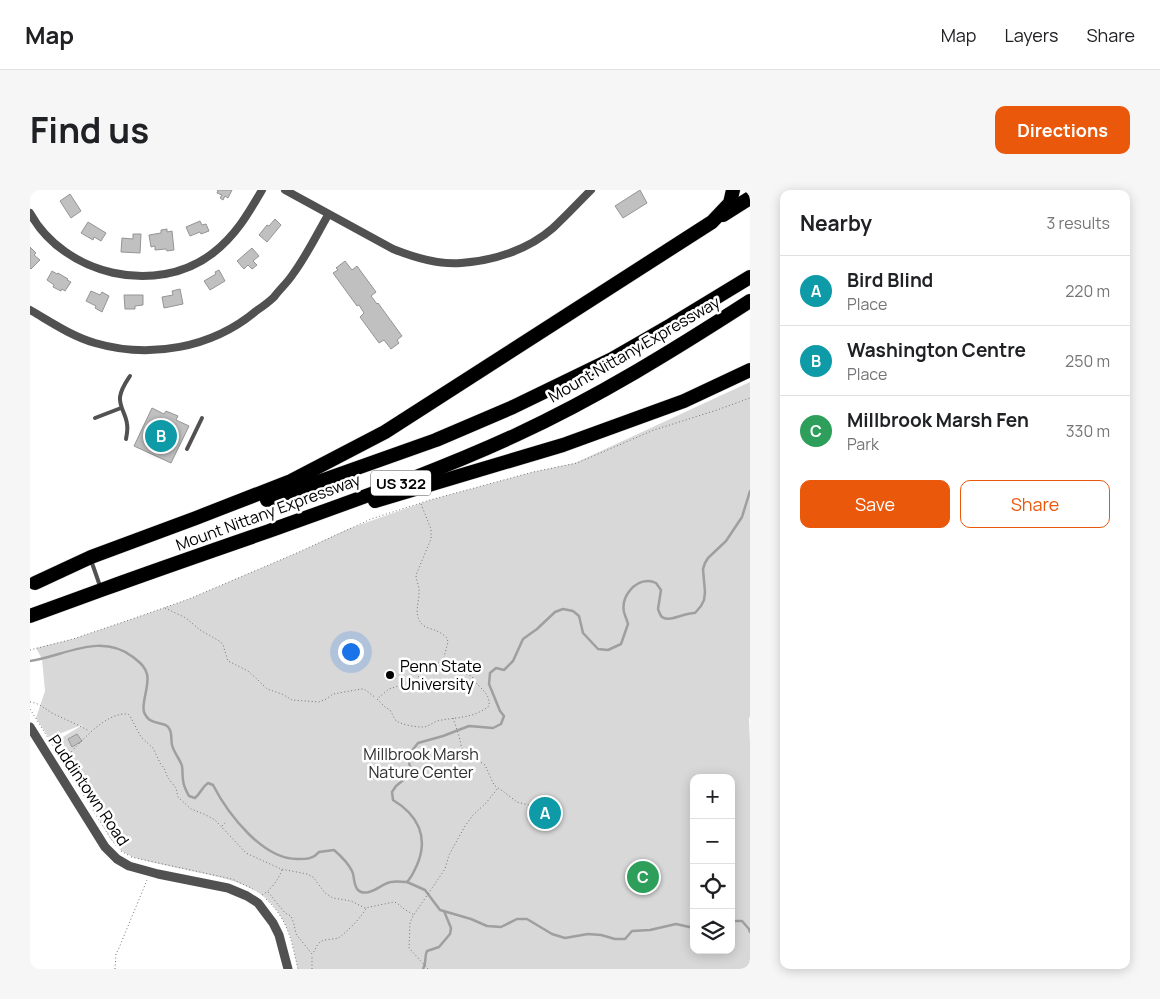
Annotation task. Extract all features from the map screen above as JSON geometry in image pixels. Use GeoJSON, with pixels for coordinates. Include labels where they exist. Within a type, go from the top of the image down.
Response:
{"type":"FeatureCollection","features":[{"type":"Feature","properties":{"kind":"highway"},"geometry":{"type":"LineString","coordinates":[[712,222],[730,203],[733,190]]}},
{"type":"Feature","properties":{"kind":"highway"},"geometry":{"type":"LineString","coordinates":[[33,584],[91,557],[291,481],[385,432],[750,198]]}},
{"type":"Feature","properties":{"kind":"highway","name":"Mount Nittany Expressway"},"geometry":{"type":"LineString","coordinates":[[33,584],[436,440],[513,407],[612,359],[750,277]]}},
{"type":"Feature","properties":{"kind":"highway","name":"Mount Nittany Expressway"},"geometry":{"type":"LineString","coordinates":[[30,616],[429,472],[518,434],[628,377],[750,301]]}},
{"type":"Feature","properties":{"kind":"highway"},"geometry":{"type":"LineString","coordinates":[[184,561],[248,544],[364,504],[563,445],[684,401],[750,370]]}},
{"type":"Feature","properties":{"kind":"street"},"geometry":{"type":"LineString","coordinates":[[30,213],[35,222],[55,244],[84,263],[123,275],[158,275],[192,265],[212,254],[229,239],[240,225],[262,190]]}},
{"type":"Feature","properties":{"kind":"street"},"geometry":{"type":"LineString","coordinates":[[285,190],[393,249],[408,255],[434,261],[460,264],[496,258],[528,245],[552,229],[591,190]]}},
{"type":"Feature","properties":{"kind":"street"},"geometry":{"type":"LineString","coordinates":[[30,310],[74,335],[93,342],[121,348],[153,350],[183,346],[206,340],[249,318],[272,299],[293,274],[328,215]]}},
{"type":"Feature","properties":{"kind":"street","name":"Puddintown Road"},"geometry":{"type":"LineString","coordinates":[[30,728],[111,854],[122,863],[138,869],[228,888],[253,900],[262,908],[273,923],[279,935],[288,969]]}},
{"type":"Feature","properties":{"kind":"lane"},"geometry":{"type":"LineString","coordinates":[[126,439],[128,432],[127,423],[121,408],[120,397],[124,385],[130,376]]}},
{"type":"Feature","properties":{"kind":"lane"},"geometry":{"type":"LineString","coordinates":[[96,418],[121,408]]}},
{"type":"Feature","properties":{"kind":"lane"},"geometry":{"type":"LineString","coordinates":[[187,449],[202,418]]}},
{"type":"Feature","properties":{"kind":"lane"},"geometry":{"type":"LineString","coordinates":[[92,563],[101,590]]}},
{"type":"Feature","properties":{"kind":"path"},"geometry":{"type":"LineString","coordinates":[[30,650],[73,639],[164,608],[231,582],[370,519],[430,500],[533,472],[577,463],[654,430],[750,398]]}},
{"type":"Feature","properties":{"kind":"path"},"geometry":{"type":"LineString","coordinates":[[377,699],[389,689],[414,681],[423,672],[434,667],[444,658],[448,642],[447,638],[441,633],[424,626],[416,612],[419,588],[416,575],[432,539],[431,529],[421,504]]}},
{"type":"Feature","properties":{"kind":"path"},"geometry":{"type":"LineString","coordinates":[[164,608],[186,618],[200,630],[218,639],[223,645],[230,663],[248,671],[267,689],[292,700],[321,702],[333,694],[364,689],[390,710],[396,721],[402,724],[425,727],[453,718],[469,717],[485,709],[489,704],[484,690],[474,682],[472,676],[459,672],[444,658]]}},
{"type":"Feature","properties":{"kind":"path"},"geometry":{"type":"LineString","coordinates":[[30,702],[38,704],[90,732]]}},
{"type":"Feature","properties":{"kind":"path"},"geometry":{"type":"LineString","coordinates":[[30,709],[111,839],[120,850],[132,857],[151,862]]}},
{"type":"Feature","properties":{"kind":"path"},"geometry":{"type":"LineString","coordinates":[[69,754],[92,730],[118,715],[128,714],[141,737],[154,748],[168,778],[176,788],[178,797],[191,809],[212,818],[246,853],[282,870],[304,872],[313,877],[325,894],[333,898],[351,901],[366,908],[392,902],[399,903],[404,910],[414,915]]}},
{"type":"Feature","properties":{"kind":"path"},"geometry":{"type":"LineString","coordinates":[[453,718],[462,750],[485,765],[494,785],[517,802],[545,812]]}},
{"type":"Feature","properties":{"kind":"path"},"geometry":{"type":"LineString","coordinates":[[55,748],[63,749],[69,754],[68,770]]}},
{"type":"Feature","properties":{"kind":"path"},"geometry":{"type":"LineString","coordinates":[[428,969],[409,948],[410,923],[445,869],[465,826],[498,788]]}},
{"type":"Feature","properties":{"kind":"path"},"geometry":{"type":"LineString","coordinates":[[221,827],[227,821]]}},
{"type":"Feature","properties":{"kind":"path"},"geometry":{"type":"LineString","coordinates":[[262,895],[268,892],[280,877],[282,870]]}},
{"type":"Feature","properties":{"kind":"path"},"geometry":{"type":"LineString","coordinates":[[115,969],[118,948],[148,877]]}},
{"type":"Feature","properties":{"kind":"path"},"geometry":{"type":"LineString","coordinates":[[268,892],[285,913],[291,916],[296,934],[312,954]]}},
{"type":"Feature","properties":{"kind":"path"},"geometry":{"type":"LineString","coordinates":[[312,969],[312,954],[316,947],[321,942],[340,937],[362,917],[366,908]]}},
{"type":"Feature","properties":{"kind":"green space","name":"Millbrook Marsh Nature Center"},"geometry":{"type":"Polygon","coordinates":[[[750,382],[750,969],[298,969],[293,945],[281,916],[262,895],[239,883],[132,857],[120,850],[111,839],[53,743],[84,724],[49,738],[36,718],[45,691],[42,659],[36,648],[73,639],[189,599],[348,529],[430,500],[533,472],[575,463],[750,382]]]}},
{"type":"Feature","properties":{"kind":"building"},"geometry":{"type":"Polygon","coordinates":[[[217,190],[232,190],[228,198],[225,196],[223,200],[220,198],[222,195],[217,193],[217,190]]]}},
{"type":"Feature","properties":{"kind":"building"},"geometry":{"type":"Polygon","coordinates":[[[640,190],[647,203],[623,218],[615,206],[640,190]]]}},
{"type":"Feature","properties":{"kind":"building"},"geometry":{"type":"Polygon","coordinates":[[[70,194],[81,211],[71,218],[60,201],[70,194]]]}},
{"type":"Feature","properties":{"kind":"building"},"geometry":{"type":"Polygon","coordinates":[[[275,219],[281,225],[267,242],[259,235],[275,219]]]}},
{"type":"Feature","properties":{"kind":"building"},"geometry":{"type":"Polygon","coordinates":[[[200,221],[202,225],[206,224],[209,231],[190,236],[186,227],[200,221]]]}},
{"type":"Feature","properties":{"kind":"building"},"geometry":{"type":"Polygon","coordinates":[[[88,222],[106,233],[101,241],[94,237],[93,240],[81,233],[88,222]]]}},
{"type":"Feature","properties":{"kind":"building"},"geometry":{"type":"Polygon","coordinates":[[[167,229],[167,232],[172,231],[174,250],[155,250],[155,246],[151,247],[149,235],[161,233],[161,230],[167,229]]]}},
{"type":"Feature","properties":{"kind":"building"},"geometry":{"type":"Polygon","coordinates":[[[133,234],[141,234],[140,253],[121,252],[122,238],[133,239],[133,234]]]}},
{"type":"Feature","properties":{"kind":"building"},"geometry":{"type":"Polygon","coordinates":[[[30,247],[36,253],[34,255],[40,260],[31,269],[30,268],[30,247]]]}},
{"type":"Feature","properties":{"kind":"building"},"geometry":{"type":"Polygon","coordinates":[[[252,248],[259,256],[253,261],[257,265],[252,269],[248,265],[244,269],[237,261],[252,248]]]}},
{"type":"Feature","properties":{"kind":"building"},"geometry":{"type":"Polygon","coordinates":[[[345,261],[352,270],[357,266],[376,292],[371,296],[402,336],[397,340],[399,343],[391,349],[384,340],[379,343],[360,317],[364,313],[359,305],[357,306],[333,273],[345,261]]]}},
{"type":"Feature","properties":{"kind":"building"},"geometry":{"type":"Polygon","coordinates":[[[219,270],[225,281],[210,290],[204,281],[219,270]]]}},
{"type":"Feature","properties":{"kind":"building"},"geometry":{"type":"Polygon","coordinates":[[[52,271],[71,282],[65,291],[53,287],[54,285],[47,280],[52,271]]]}},
{"type":"Feature","properties":{"kind":"building"},"geometry":{"type":"Polygon","coordinates":[[[180,289],[183,304],[164,308],[162,297],[173,295],[172,291],[180,289]]]}},
{"type":"Feature","properties":{"kind":"building"},"geometry":{"type":"Polygon","coordinates":[[[91,291],[100,295],[102,292],[109,296],[102,312],[95,308],[96,306],[86,301],[91,291]]]}},
{"type":"Feature","properties":{"kind":"building"},"geometry":{"type":"Polygon","coordinates":[[[124,295],[143,295],[143,305],[135,306],[135,309],[125,309],[124,295]]]}},
{"type":"Feature","properties":{"kind":"building"},"geometry":{"type":"Polygon","coordinates":[[[152,408],[164,414],[166,411],[178,416],[176,420],[189,426],[171,463],[134,446],[152,408]]]}},
{"type":"Feature","properties":{"kind":"building"},"geometry":{"type":"Polygon","coordinates":[[[77,734],[82,741],[72,747],[68,739],[77,734]]]}},
{"type":"Feature","properties":{"kind":"waterway"},"geometry":{"type":"LineString","coordinates":[[30,661],[95,646],[108,646],[121,650],[133,657],[143,666],[148,678],[144,712],[150,720],[165,725],[170,730],[172,745],[182,766],[183,783],[189,796],[195,798],[208,783],[213,785],[237,821],[260,844],[272,852],[298,859],[310,858],[319,852],[334,850],[350,868],[358,890],[360,892],[369,892],[388,883],[407,882],[417,865],[422,845],[419,828],[409,813],[393,800],[392,792],[407,777],[411,770],[408,759],[418,743],[469,726],[493,728],[501,724],[504,716],[489,684],[490,673],[496,668],[504,670],[513,661],[523,639],[555,612],[563,609],[573,611],[579,616],[583,633],[598,649],[608,650],[621,644],[628,624],[624,612],[624,601],[629,591],[637,584],[648,581],[656,583],[661,590],[658,609],[665,619],[695,613],[704,600],[703,569],[705,563],[726,541],[742,517],[750,491]]}},
{"type":"Feature","properties":{"kind":"waterway"},"geometry":{"type":"LineString","coordinates":[[407,882],[425,890],[440,910],[487,926],[501,927],[517,919],[527,919],[552,934],[565,938],[588,934],[615,939],[625,939],[632,931],[650,930],[676,924],[690,927]]}},
{"type":"Feature","properties":{"kind":"waterway"},"geometry":{"type":"LineString","coordinates":[[423,969],[427,951],[439,947],[450,934],[451,928],[444,911]]}},
{"type":"Feature","properties":{"kind":"waterway"},"geometry":{"type":"LineString","coordinates":[[735,921],[742,921],[750,932]]}},
{"type":"Feature","properties":{"kind":"place","name":"Washington Centre"},"geometry":{"type":"Point","coordinates":[161,436]}},
{"type":"Feature","properties":{"kind":"place","name":"Penn State University"},"geometry":{"type":"Point","coordinates":[390,675]}},
{"type":"Feature","properties":{"kind":"place","name":"Bird Blind"},"geometry":{"type":"Point","coordinates":[545,813]}},
{"type":"Feature","properties":{"kind":"place","name":"Millbrook Marsh Fen"},"geometry":{"type":"Point","coordinates":[643,877]}}]}
